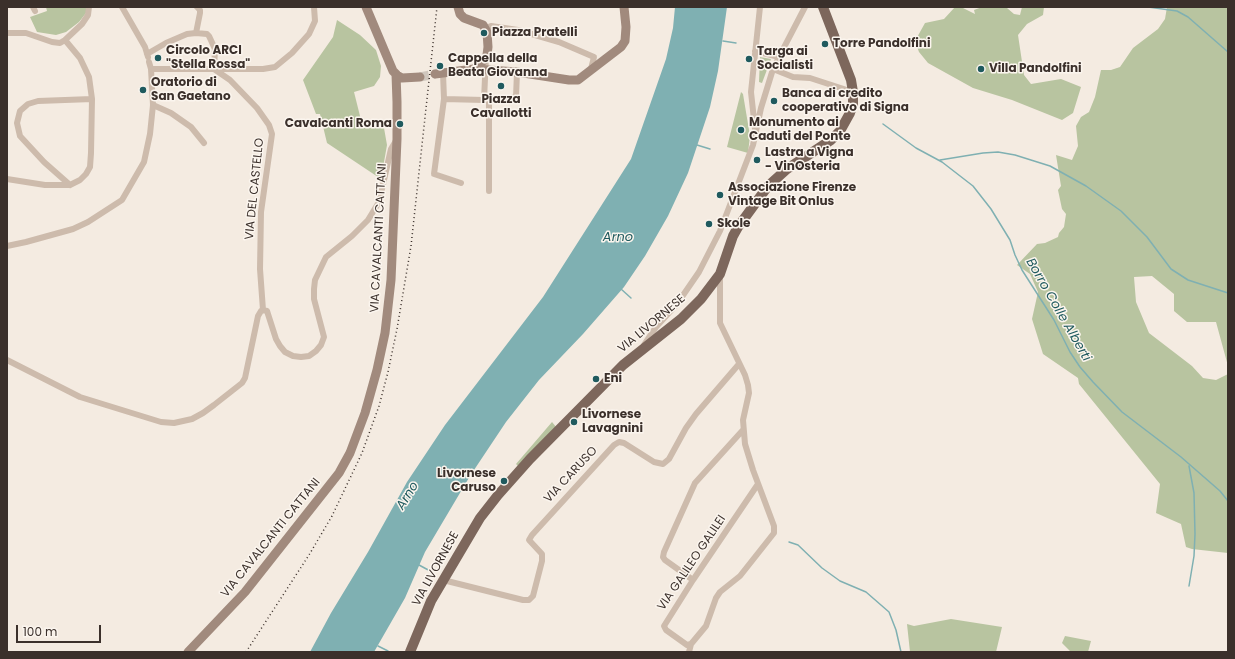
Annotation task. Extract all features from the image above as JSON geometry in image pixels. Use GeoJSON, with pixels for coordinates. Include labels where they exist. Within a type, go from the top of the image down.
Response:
{"type":"FeatureCollection","features":[{"type":"Feature","properties":{"kind":"main road","name":"VIA LIVORNESE"},"geometry":{"type":"LineString","coordinates":[[410,652],[431,601],[480,518],[498,495],[530,459],[623,365],[681,319],[701,299],[720,274],[733,236],[768,186],[787,169],[831,140],[840,132],[853,104],[853,92],[851,80],[823,7]]}},
{"type":"Feature","properties":{"kind":"street"},"geometry":{"type":"LineString","coordinates":[[7,33],[26,33],[52,42],[60,43],[82,24],[88,16],[89,7]]}},
{"type":"Feature","properties":{"kind":"street"},"geometry":{"type":"LineString","coordinates":[[7,246],[74,230],[88,222],[122,200],[144,162],[150,134],[153,105],[151,69],[145,47],[122,7]]}},
{"type":"Feature","properties":{"kind":"street"},"geometry":{"type":"LineString","coordinates":[[196,33],[200,13],[200,10],[197,7]]}},
{"type":"Feature","properties":{"kind":"street"},"geometry":{"type":"LineString","coordinates":[[151,69],[263,69],[275,67],[292,54],[309,34],[315,21],[314,7]]}},
{"type":"Feature","properties":{"kind":"street"},"geometry":{"type":"LineString","coordinates":[[366,7],[391,66],[396,74],[405,79],[420,77]]}},
{"type":"Feature","properties":{"kind":"street"},"geometry":{"type":"LineString","coordinates":[[458,7],[460,14],[464,18],[486,28],[488,37],[486,55],[488,190]]}},
{"type":"Feature","properties":{"kind":"street"},"geometry":{"type":"LineString","coordinates":[[461,183],[434,174],[444,99],[439,74],[474,69],[517,72],[578,80],[621,47],[625,41],[626,27],[624,7]]}},
{"type":"Feature","properties":{"kind":"street"},"geometry":{"type":"LineString","coordinates":[[756,136],[752,92],[760,7]]}},
{"type":"Feature","properties":{"kind":"street"},"geometry":{"type":"LineString","coordinates":[[639,351],[656,327],[678,304],[699,272],[726,217],[756,136],[761,108],[773,70],[778,57],[805,7]]}},
{"type":"Feature","properties":{"kind":"street"},"geometry":{"type":"LineString","coordinates":[[486,28],[491,26],[518,30],[559,42],[594,57],[591,70]]}},
{"type":"Feature","properties":{"kind":"street"},"geometry":{"type":"LineString","coordinates":[[148,57],[179,37],[196,33],[209,36],[215,49],[214,69]]}},
{"type":"Feature","properties":{"kind":"street"},"geometry":{"type":"LineString","coordinates":[[7,180],[45,185],[70,185],[80,180],[90,167],[92,99],[89,77],[80,58],[65,40]]}},
{"type":"Feature","properties":{"kind":"street"},"geometry":{"type":"LineString","coordinates":[[755,51],[778,57]]}},
{"type":"Feature","properties":{"kind":"street"},"geometry":{"type":"LineString","coordinates":[[474,69],[484,60],[486,55]]}},
{"type":"Feature","properties":{"kind":"street","name":"VIA DEL CASTELLO"},"geometry":{"type":"LineString","coordinates":[[214,69],[230,80],[257,108],[269,125],[272,134],[261,212],[260,270],[263,310],[267,311],[276,339],[280,346],[285,352],[293,356],[309,356],[321,345],[324,337],[314,300],[315,280],[326,257],[352,236],[368,220],[379,202],[391,149],[397,139]]}},
{"type":"Feature","properties":{"kind":"street"},"geometry":{"type":"LineString","coordinates":[[773,70],[794,77],[810,78],[853,92]]}},
{"type":"Feature","properties":{"kind":"street"},"geometry":{"type":"LineString","coordinates":[[444,99],[501,100],[516,97],[517,72]]}},
{"type":"Feature","properties":{"kind":"street","name":"VIA CAVALCANTI CATTANI"},"geometry":{"type":"LineString","coordinates":[[188,652],[245,592],[339,473],[350,453],[365,413],[377,370],[384,333],[391,280],[397,139],[396,74]]}},
{"type":"Feature","properties":{"kind":"street"},"geometry":{"type":"LineString","coordinates":[[70,185],[44,162],[20,136],[17,123],[20,111],[28,104],[38,101],[92,99]]}},
{"type":"Feature","properties":{"kind":"street"},"geometry":{"type":"LineString","coordinates":[[153,105],[171,113],[191,127],[204,143]]}},
{"type":"Feature","properties":{"kind":"street"},"geometry":{"type":"LineString","coordinates":[[689,652],[691,644],[706,626],[716,598],[720,592],[740,576],[774,533],[774,526],[748,455],[744,430],[744,413],[749,393],[745,375],[720,323],[720,274]]}},
{"type":"Feature","properties":{"kind":"street"},"geometry":{"type":"LineString","coordinates":[[7,360],[80,397],[161,422],[174,423],[192,419],[203,413],[242,383],[245,378],[258,316],[263,310]]}},
{"type":"Feature","properties":{"kind":"street","name":"VIA CARUSO"},"geometry":{"type":"LineString","coordinates":[[443,580],[523,600],[530,600],[533,596],[542,560],[542,554],[529,540],[532,535],[614,445],[619,442],[624,443],[654,462],[663,464],[669,459],[690,423],[739,364]]}},
{"type":"Feature","properties":{"kind":"street"},"geometry":{"type":"LineString","coordinates":[[693,580],[665,560],[663,556],[664,552],[695,483],[744,430]]}},
{"type":"Feature","properties":{"kind":"street","name":"VIA GALILEO GALILEI"},"geometry":{"type":"LineString","coordinates":[[691,644],[687,645],[666,630],[664,626],[693,580],[758,484]]}},
{"type":"Feature","properties":{"kind":"green space"},"geometry":{"type":"Polygon","coordinates":[[[46,7],[86,7],[86,13],[79,22],[66,32],[56,35],[37,32],[30,17],[47,11],[46,7]]]}},
{"type":"Feature","properties":{"kind":"green space","name":"Villa Pandolfini"},"geometry":{"type":"Polygon","coordinates":[[[955,7],[961,7],[975,14],[974,10],[982,7],[1002,7],[1007,8],[1014,14],[1020,15],[1022,7],[1044,7],[1043,15],[1027,24],[1018,35],[1024,75],[1031,84],[1061,79],[1081,87],[1073,113],[1062,120],[1012,100],[973,88],[928,63],[919,52],[915,41],[925,23],[944,19],[955,7]]]}},
{"type":"Feature","properties":{"kind":"green space"},"geometry":{"type":"Polygon","coordinates":[[[1167,7],[1228,7],[1228,366],[1216,322],[1187,322],[1174,311],[1174,294],[1152,276],[1134,277],[1136,302],[1149,333],[1192,366],[1203,378],[1216,380],[1228,374],[1228,553],[1186,547],[1181,524],[1156,513],[1160,484],[1079,384],[1078,378],[1043,354],[1032,319],[1038,292],[1030,274],[1017,265],[1037,244],[1045,243],[1058,237],[1059,233],[1064,227],[1066,214],[1062,209],[1058,190],[1061,186],[1056,155],[1072,160],[1078,146],[1076,126],[1081,117],[1089,112],[1095,97],[1101,70],[1111,70],[1120,67],[1133,48],[1158,29],[1165,19],[1167,7]]]}},
{"type":"Feature","properties":{"kind":"green space"},"geometry":{"type":"Polygon","coordinates":[[[337,20],[360,35],[376,50],[381,66],[380,77],[374,86],[354,92],[363,128],[384,128],[387,145],[381,179],[327,143],[320,114],[316,114],[303,80],[333,37],[337,20]]]}},
{"type":"Feature","properties":{"kind":"green space"},"geometry":{"type":"Polygon","coordinates":[[[760,57],[771,59],[762,83],[759,82],[760,57]]]}},
{"type":"Feature","properties":{"kind":"green space"},"geometry":{"type":"Polygon","coordinates":[[[741,92],[743,94],[750,136],[748,153],[727,147],[741,92]]]}},
{"type":"Feature","properties":{"kind":"green space"},"geometry":{"type":"Polygon","coordinates":[[[552,422],[557,428],[519,467],[516,464],[552,422]]]}},
{"type":"Feature","properties":{"kind":"green space"},"geometry":{"type":"Polygon","coordinates":[[[951,619],[1002,627],[996,652],[910,652],[907,624],[914,626],[951,619]]]}},
{"type":"Feature","properties":{"kind":"green space"},"geometry":{"type":"Polygon","coordinates":[[[1065,636],[1091,641],[1088,652],[1071,652],[1062,643],[1065,636]]]}},
{"type":"Feature","properties":{"kind":"water","name":"Arno"},"geometry":{"type":"Polygon","coordinates":[[[675,7],[727,7],[718,71],[710,107],[688,173],[668,216],[645,256],[624,287],[583,334],[539,380],[506,422],[470,476],[425,552],[405,598],[374,652],[310,652],[407,482],[445,425],[543,297],[631,159],[666,59],[673,28],[675,7]]]}},
{"type":"Feature","properties":{"kind":"waterway"},"geometry":{"type":"LineString","coordinates":[[1148,7],[1177,11],[1188,17],[1228,52]]}},
{"type":"Feature","properties":{"kind":"waterway","name":"Borro Colle Alberti"},"geometry":{"type":"LineString","coordinates":[[723,41],[736,43]]}},
{"type":"Feature","properties":{"kind":"waterway","name":"Borro Colle Alberti"},"geometry":{"type":"LineString","coordinates":[[883,124],[916,148],[942,162],[973,186],[991,209],[1010,240],[1022,270],[1054,320],[1070,352],[1080,367],[1122,412],[1181,457],[1220,491],[1228,501]]}},
{"type":"Feature","properties":{"kind":"waterway"},"geometry":{"type":"LineString","coordinates":[[697,145],[710,149]]}},
{"type":"Feature","properties":{"kind":"waterway"},"geometry":{"type":"LineString","coordinates":[[940,160],[998,152],[1015,155],[1050,166],[1086,186],[1121,211],[1147,237],[1171,269],[1188,280],[1228,293]]}},
{"type":"Feature","properties":{"kind":"waterway"},"geometry":{"type":"LineString","coordinates":[[621,289],[631,298]]}},
{"type":"Feature","properties":{"kind":"waterway"},"geometry":{"type":"LineString","coordinates":[[1189,466],[1194,493],[1195,534],[1194,556],[1189,586]]}},
{"type":"Feature","properties":{"kind":"waterway"},"geometry":{"type":"LineString","coordinates":[[789,542],[798,545],[822,568],[840,581],[866,592],[889,612],[896,630],[901,652]]}},
{"type":"Feature","properties":{"kind":"waterway"},"geometry":{"type":"LineString","coordinates":[[419,565],[432,572]]}},
{"type":"Feature","properties":{"kind":"waterway"},"geometry":{"type":"LineString","coordinates":[[378,646],[388,651]]}},
{"type":"Feature","properties":{"kind":"tunnel"},"geometry":{"type":"LineString","coordinates":[[420,77],[435,74]]}},
{"type":"Feature","properties":{"kind":"railway"},"geometry":{"type":"LineString","coordinates":[[246,652],[309,555],[332,516],[362,453],[379,406],[397,329],[411,246],[437,7]]}},
{"type":"Feature","properties":{"kind":"place","name":"Piazza Pratelli"},"geometry":{"type":"Point","coordinates":[484,33]}},
{"type":"Feature","properties":{"kind":"place","name":"Torre Pandolfini"},"geometry":{"type":"Point","coordinates":[825,44]}},
{"type":"Feature","properties":{"kind":"place","name":"Circolo ARCI \"Stella Rossa\""},"geometry":{"type":"Point","coordinates":[158,58]}},
{"type":"Feature","properties":{"kind":"place","name":"Targa ai Socialisti"},"geometry":{"type":"Point","coordinates":[749,59]}},
{"type":"Feature","properties":{"kind":"place","name":"Cappella della Beata Giovanna"},"geometry":{"type":"Point","coordinates":[440,66]}},
{"type":"Feature","properties":{"kind":"place","name":"Villa Pandolfini"},"geometry":{"type":"Point","coordinates":[981,69]}},
{"type":"Feature","properties":{"kind":"place","name":"Piazza Cavallotti"},"geometry":{"type":"Point","coordinates":[501,86]}},
{"type":"Feature","properties":{"kind":"place","name":"Oratorio di San Gaetano"},"geometry":{"type":"Point","coordinates":[143,90]}},
{"type":"Feature","properties":{"kind":"place","name":"Banca di credito cooperativo di Signa"},"geometry":{"type":"Point","coordinates":[774,101]}},
{"type":"Feature","properties":{"kind":"place","name":"Cavalcanti Roma"},"geometry":{"type":"Point","coordinates":[400,124]}},
{"type":"Feature","properties":{"kind":"place","name":"Monumento ai Caduti del Ponte"},"geometry":{"type":"Point","coordinates":[741,130]}},
{"type":"Feature","properties":{"kind":"place","name":"Lastra a Vigna - VinOsteria"},"geometry":{"type":"Point","coordinates":[757,160]}},
{"type":"Feature","properties":{"kind":"place","name":"Associazione Firenze Vintage Bit Onlus"},"geometry":{"type":"Point","coordinates":[720,195]}},
{"type":"Feature","properties":{"kind":"place","name":"Skole"},"geometry":{"type":"Point","coordinates":[709,224]}},
{"type":"Feature","properties":{"kind":"place","name":"Eni"},"geometry":{"type":"Point","coordinates":[596,379]}},
{"type":"Feature","properties":{"kind":"place","name":"Livornese Lavagnini"},"geometry":{"type":"Point","coordinates":[574,422]}},
{"type":"Feature","properties":{"kind":"place","name":"Livornese Caruso"},"geometry":{"type":"Point","coordinates":[504,481]}}]}
